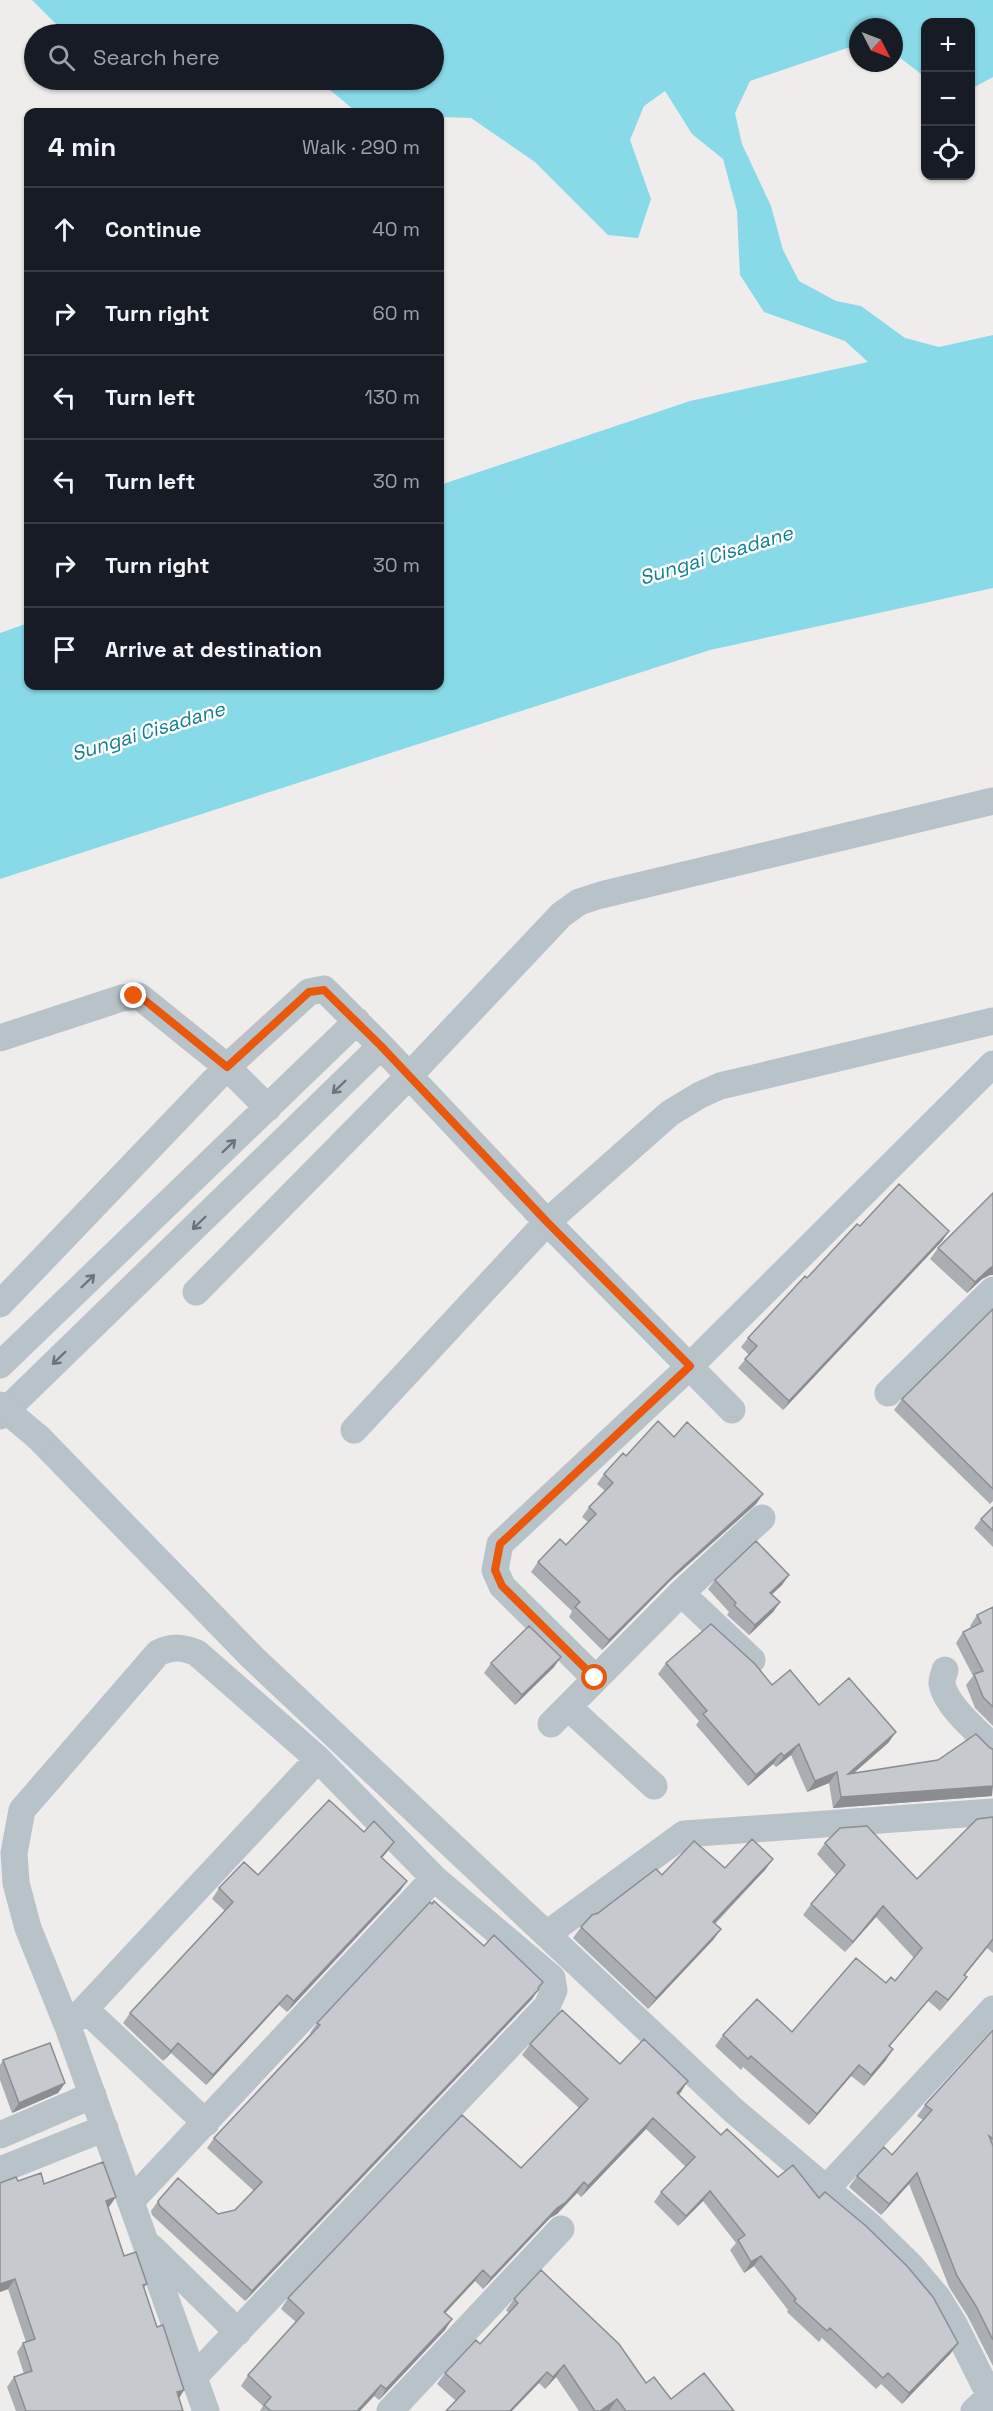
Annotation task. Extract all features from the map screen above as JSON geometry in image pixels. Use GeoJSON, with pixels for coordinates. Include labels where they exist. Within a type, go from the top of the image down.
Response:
{"type":"FeatureCollection","features":[{"type":"Feature","properties":{"kind":"street"},"geometry":{"type":"LineString","coordinates":[[196,1292],[408,1077],[561,915],[579,902],[612,892],[993,801]]}},
{"type":"Feature","properties":{"kind":"street"},"geometry":{"type":"LineString","coordinates":[[0,1304],[227,1067],[309,992],[324,990],[357,1021],[547,1222],[732,1410]]}},
{"type":"Feature","properties":{"kind":"street"},"geometry":{"type":"LineString","coordinates":[[0,1038],[122,998],[139,996],[227,1067],[268,1108]]}},
{"type":"Feature","properties":{"kind":"street"},"geometry":{"type":"LineString","coordinates":[[0,1365],[357,1021]]}},
{"type":"Feature","properties":{"kind":"street"},"geometry":{"type":"LineString","coordinates":[[354,1430],[547,1222],[669,1113],[720,1086],[993,1021]]}},
{"type":"Feature","properties":{"kind":"street"},"geometry":{"type":"LineString","coordinates":[[0,1416],[381,1046]]}},
{"type":"Feature","properties":{"kind":"street"},"geometry":{"type":"LineString","coordinates":[[595,1678],[502,1586],[495,1570],[500,1544],[690,1366],[993,1065]]}},
{"type":"Feature","properties":{"kind":"street"},"geometry":{"type":"LineString","coordinates":[[888,1393],[993,1290]]}},
{"type":"Feature","properties":{"kind":"street"},"geometry":{"type":"LineString","coordinates":[[0,1405],[39,1438],[253,1658],[733,2110],[877,2233],[911,2266],[938,2298],[954,2324],[986,2401]]}},
{"type":"Feature","properties":{"kind":"street"},"geometry":{"type":"LineString","coordinates":[[654,1786],[559,1716],[681,1593],[762,1518]]}},
{"type":"Feature","properties":{"kind":"street"},"geometry":{"type":"LineString","coordinates":[[681,1593],[752,1660]]}},
{"type":"Feature","properties":{"kind":"street"},"geometry":{"type":"LineString","coordinates":[[171,1647],[185,1648],[196,1653],[318,1759],[434,1878],[552,1978],[554,1990],[548,2006],[238,2332],[204,2400],[93,2095],[77,2018],[28,1928],[16,1883],[14,1853],[22,1810],[158,1653],[171,1647]]}},
{"type":"Feature","properties":{"kind":"street"},"geometry":{"type":"LineString","coordinates":[[945,1670],[942,1683],[946,1694],[962,1717],[993,1747]]}},
{"type":"Feature","properties":{"kind":"street"},"geometry":{"type":"LineString","coordinates":[[77,2018],[318,1759]]}},
{"type":"Feature","properties":{"kind":"street"},"geometry":{"type":"LineString","coordinates":[[547,1934],[684,1834],[993,1812]]}},
{"type":"Feature","properties":{"kind":"street"},"geometry":{"type":"LineString","coordinates":[[131,2201],[434,1878]]}},
{"type":"Feature","properties":{"kind":"street"},"geometry":{"type":"LineString","coordinates":[[826,2189],[993,2009]]}},
{"type":"Feature","properties":{"kind":"street"},"geometry":{"type":"LineString","coordinates":[[77,2018],[206,2123]]}},
{"type":"Feature","properties":{"kind":"street"},"geometry":{"type":"LineString","coordinates":[[0,2135],[93,2095]]}},
{"type":"Feature","properties":{"kind":"street"},"geometry":{"type":"LineString","coordinates":[[0,2170],[105,2128]]}},
{"type":"Feature","properties":{"kind":"street"},"geometry":{"type":"LineString","coordinates":[[390,2411],[561,2229]]}},
{"type":"Feature","properties":{"kind":"street"},"geometry":{"type":"LineString","coordinates":[[146,2242],[238,2332]]}},
{"type":"Feature","properties":{"kind":"water","name":"Sungai Cisadane"},"geometry":{"type":"Polygon","coordinates":[[[32,0],[993,0],[993,77],[975,87],[975,18],[921,18],[921,74],[903,60],[903,18],[849,18],[849,48],[750,81],[735,113],[742,144],[771,206],[783,250],[799,281],[836,301],[861,306],[905,338],[939,347],[993,335],[993,588],[710,650],[0,879],[0,633],[24,624],[24,690],[444,690],[444,484],[690,401],[868,362],[845,341],[764,312],[740,275],[737,211],[723,159],[692,134],[665,91],[644,106],[630,140],[651,199],[638,238],[608,235],[535,162],[471,118],[444,117],[444,108],[352,108],[330,90],[444,90],[444,24],[56,24],[32,0]]]}},
{"type":"Feature","properties":{"kind":"building"},"geometry":{"type":"Polygon","coordinates":[[[899,1184],[949,1231],[789,1401],[745,1359],[757,1346],[748,1338],[805,1276],[807,1278],[857,1224],[860,1226],[899,1184]]]}},
{"type":"Feature","properties":{"kind":"building"},"geometry":{"type":"Polygon","coordinates":[[[993,1193],[993,1266],[975,1282],[938,1248],[993,1193]]]}},
{"type":"Feature","properties":{"kind":"building"},"geometry":{"type":"Polygon","coordinates":[[[993,1309],[993,1489],[902,1399],[993,1309]]]}},
{"type":"Feature","properties":{"kind":"building"},"geometry":{"type":"Polygon","coordinates":[[[658,1421],[674,1437],[687,1422],[763,1494],[677,1572],[609,1640],[575,1607],[580,1602],[538,1562],[560,1539],[566,1545],[596,1514],[589,1507],[613,1483],[604,1474],[623,1453],[626,1456],[658,1421]]]}},
{"type":"Feature","properties":{"kind":"building"},"geometry":{"type":"Polygon","coordinates":[[[993,1507],[993,1531],[981,1519],[993,1507]]]}},
{"type":"Feature","properties":{"kind":"building"},"geometry":{"type":"Polygon","coordinates":[[[756,1541],[789,1575],[770,1593],[780,1602],[755,1625],[734,1605],[736,1603],[715,1580],[756,1541]]]}},
{"type":"Feature","properties":{"kind":"building"},"geometry":{"type":"Polygon","coordinates":[[[993,1607],[993,1707],[983,1697],[974,1674],[983,1671],[963,1632],[981,1623],[977,1615],[993,1607]]]}},
{"type":"Feature","properties":{"kind":"building"},"geometry":{"type":"Polygon","coordinates":[[[711,1624],[755,1664],[772,1685],[790,1670],[819,1705],[849,1678],[896,1732],[848,1774],[938,1760],[976,1734],[993,1749],[993,1786],[841,1797],[837,1772],[815,1781],[799,1744],[784,1756],[781,1753],[756,1775],[703,1714],[707,1711],[666,1663],[711,1624]]]}},
{"type":"Feature","properties":{"kind":"building"},"geometry":{"type":"Polygon","coordinates":[[[529,1626],[561,1657],[522,1695],[491,1663],[529,1626]]]}},
{"type":"Feature","properties":{"kind":"building"},"geometry":{"type":"Polygon","coordinates":[[[329,1800],[364,1832],[374,1821],[394,1842],[381,1857],[407,1881],[294,2001],[287,1995],[213,2075],[178,2043],[171,2051],[130,2013],[233,1902],[219,1888],[244,1862],[258,1875],[329,1800]]]}},
{"type":"Feature","properties":{"kind":"building"},"geometry":{"type":"Polygon","coordinates":[[[993,1817],[993,1939],[964,1975],[967,1977],[948,2000],[936,1991],[889,2046],[893,2049],[871,2075],[859,2065],[817,2114],[751,2056],[748,2059],[723,2035],[757,1999],[792,2032],[856,1958],[886,1983],[891,1977],[895,1981],[922,1948],[883,1906],[853,1942],[811,1904],[845,1865],[825,1843],[840,1828],[867,1826],[917,1879],[977,1819],[993,1817]]]}},
{"type":"Feature","properties":{"kind":"building"},"geometry":{"type":"Polygon","coordinates":[[[752,1839],[773,1859],[713,1922],[721,1929],[656,1998],[581,1927],[592,1915],[598,1913],[656,1869],[662,1875],[694,1841],[725,1868],[752,1839]]]}},
{"type":"Feature","properties":{"kind":"building"},"geometry":{"type":"Polygon","coordinates":[[[434,1901],[484,1946],[494,1935],[543,1982],[539,1989],[252,2291],[159,2205],[158,2201],[178,2178],[218,2214],[235,2210],[262,2182],[214,2138],[320,2025],[317,2023],[430,1902],[432,1904],[434,1901]]]}},
{"type":"Feature","properties":{"kind":"building"},"geometry":{"type":"Polygon","coordinates":[[[562,2010],[620,2064],[644,2039],[688,2081],[677,2093],[721,2135],[727,2129],[778,2177],[793,2165],[819,2198],[825,2192],[866,2226],[907,2266],[933,2297],[958,2343],[909,2393],[888,2373],[883,2378],[830,2328],[827,2331],[794,2301],[796,2299],[761,2256],[751,2262],[738,2240],[745,2235],[710,2191],[686,2216],[661,2192],[695,2157],[653,2118],[588,2186],[584,2182],[565,2203],[557,2208],[491,2278],[483,2270],[444,2312],[452,2319],[386,2389],[381,2385],[357,2411],[271,2411],[264,2405],[271,2397],[248,2375],[304,2313],[288,2298],[462,2115],[521,2168],[588,2099],[530,2044],[562,2010]]]}},
{"type":"Feature","properties":{"kind":"building"},"geometry":{"type":"Polygon","coordinates":[[[993,2030],[993,2139],[989,2136],[993,2146],[993,2340],[976,2306],[957,2276],[917,2173],[889,2204],[857,2176],[884,2147],[892,2155],[932,2110],[925,2105],[993,2030]]]}},
{"type":"Feature","properties":{"kind":"building"},"geometry":{"type":"Polygon","coordinates":[[[50,2043],[65,2083],[19,2103],[3,2060],[50,2043]]]}},
{"type":"Feature","properties":{"kind":"building"},"geometry":{"type":"Polygon","coordinates":[[[103,2162],[116,2197],[106,2201],[124,2256],[136,2252],[147,2284],[143,2285],[157,2327],[163,2325],[184,2390],[177,2392],[183,2411],[26,2411],[14,2377],[32,2371],[23,2343],[35,2339],[15,2279],[0,2284],[0,2183],[16,2177],[18,2181],[41,2173],[44,2184],[103,2162]]]}},
{"type":"Feature","properties":{"kind":"building"},"geometry":{"type":"Polygon","coordinates":[[[541,2270],[619,2344],[646,2383],[654,2377],[671,2399],[704,2373],[734,2411],[626,2411],[617,2399],[600,2411],[595,2411],[564,2365],[553,2377],[547,2372],[510,2411],[446,2411],[465,2391],[445,2373],[476,2340],[480,2344],[518,2303],[514,2299],[541,2270]]]}},
{"type":"Feature","properties":{"kind":"route"},"geometry":{"type":"LineString","coordinates":[[134,996],[142,998],[227,1067],[309,992],[317,989],[324,990],[357,1021],[547,1222],[690,1366],[500,1544],[495,1570],[502,1586],[595,1678]]}}]}
